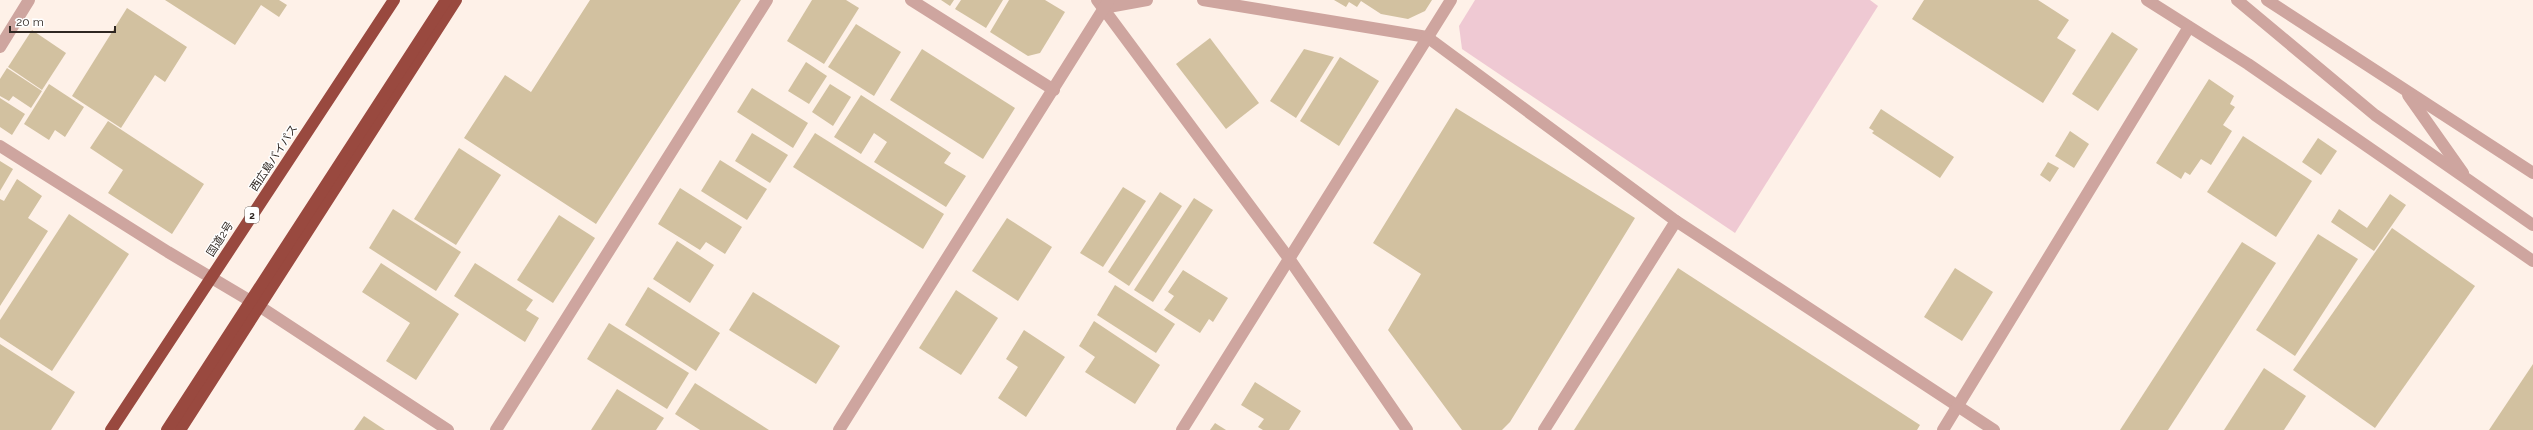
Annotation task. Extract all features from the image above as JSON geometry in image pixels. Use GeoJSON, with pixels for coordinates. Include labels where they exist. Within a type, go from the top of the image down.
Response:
{"type":"FeatureCollection","features":[{"type":"Feature","properties":{"kind":"highway","name":"国道2号"},"geometry":{"type":"LineString","coordinates":[[110,430],[390,0]]}},
{"type":"Feature","properties":{"kind":"highway","name":"西広島バイパス"},"geometry":{"type":"LineString","coordinates":[[110,430],[394,0]]}},
{"type":"Feature","properties":{"kind":"highway"},"geometry":{"type":"LineString","coordinates":[[167,430],[446,0]]}},
{"type":"Feature","properties":{"kind":"highway"},"geometry":{"type":"LineString","coordinates":[[180,430],[456,0]]}},
{"type":"Feature","properties":{"kind":"street"},"geometry":{"type":"LineString","coordinates":[[0,46],[29,0]]}},
{"type":"Feature","properties":{"kind":"street"},"geometry":{"type":"LineString","coordinates":[[496,430],[767,0]]}},
{"type":"Feature","properties":{"kind":"street"},"geometry":{"type":"LineString","coordinates":[[911,0],[1054,90]]}},
{"type":"Feature","properties":{"kind":"street"},"geometry":{"type":"LineString","coordinates":[[1103,3],[1147,0]]}},
{"type":"Feature","properties":{"kind":"street"},"geometry":{"type":"LineString","coordinates":[[1204,0],[1427,37],[1676,222],[1994,430]]}},
{"type":"Feature","properties":{"kind":"street"},"geometry":{"type":"LineString","coordinates":[[1182,430],[1290,260],[1451,0]]}},
{"type":"Feature","properties":{"kind":"street"},"geometry":{"type":"LineString","coordinates":[[2147,0],[2255,68],[2533,261]]}},
{"type":"Feature","properties":{"kind":"street"},"geometry":{"type":"LineString","coordinates":[[2237,0],[2375,115],[2533,225]]}},
{"type":"Feature","properties":{"kind":"street"},"geometry":{"type":"LineString","coordinates":[[2268,0],[2533,173]]}},
{"type":"Feature","properties":{"kind":"street"},"geometry":{"type":"LineString","coordinates":[[839,430],[1054,90],[1103,3]]}},
{"type":"Feature","properties":{"kind":"street"},"geometry":{"type":"LineString","coordinates":[[1103,3],[1290,260],[1407,430]]}},
{"type":"Feature","properties":{"kind":"street"},"geometry":{"type":"LineString","coordinates":[[1943,430],[2190,27]]}},
{"type":"Feature","properties":{"kind":"street"},"geometry":{"type":"LineString","coordinates":[[2404,89],[2468,180]]}},
{"type":"Feature","properties":{"kind":"street"},"geometry":{"type":"LineString","coordinates":[[0,146],[210,278],[259,306],[448,430]]}},
{"type":"Feature","properties":{"kind":"street"},"geometry":{"type":"LineString","coordinates":[[1544,430],[1676,222]]}},
{"type":"Feature","properties":{"kind":"shaded area"},"geometry":{"type":"Polygon","coordinates":[[[1475,0],[1870,0],[1878,6],[1735,233],[1462,49],[1459,26],[1475,0]]]}},
{"type":"Feature","properties":{"kind":"building"},"geometry":{"type":"Polygon","coordinates":[[[165,0],[279,0],[287,5],[279,17],[261,5],[235,45],[165,0]]]}},
{"type":"Feature","properties":{"kind":"building"},"geometry":{"type":"Polygon","coordinates":[[[590,0],[741,0],[596,224],[464,138],[505,75],[531,92],[590,0]]]}},
{"type":"Feature","properties":{"kind":"building"},"geometry":{"type":"Polygon","coordinates":[[[812,0],[846,0],[859,8],[824,64],[787,41],[812,0]]]}},
{"type":"Feature","properties":{"kind":"building"},"geometry":{"type":"Polygon","coordinates":[[[941,0],[954,0],[950,6],[941,0]]]}},
{"type":"Feature","properties":{"kind":"building"},"geometry":{"type":"Polygon","coordinates":[[[961,0],[1003,0],[986,28],[955,9],[961,0]]]}},
{"type":"Feature","properties":{"kind":"building"},"geometry":{"type":"Polygon","coordinates":[[[1009,0],[1045,0],[1065,12],[1040,53],[1028,56],[990,32],[1009,0]]]}},
{"type":"Feature","properties":{"kind":"building"},"geometry":{"type":"Polygon","coordinates":[[[1334,0],[1432,0],[1425,11],[1408,19],[1381,14],[1361,1],[1357,7],[1349,2],[1346,7],[1334,0]]]}},
{"type":"Feature","properties":{"kind":"building"},"geometry":{"type":"Polygon","coordinates":[[[1924,0],[2038,0],[2069,20],[2057,38],[2076,50],[2043,103],[1912,19],[1924,0]]]}},
{"type":"Feature","properties":{"kind":"building"},"geometry":{"type":"Polygon","coordinates":[[[127,8],[187,47],[165,82],[155,75],[121,128],[72,96],[127,8]]]}},
{"type":"Feature","properties":{"kind":"building"},"geometry":{"type":"Polygon","coordinates":[[[856,24],[901,52],[874,96],[828,67],[856,24]]]}},
{"type":"Feature","properties":{"kind":"building"},"geometry":{"type":"Polygon","coordinates":[[[32,30],[66,53],[42,90],[8,67],[32,30]]]}},
{"type":"Feature","properties":{"kind":"building"},"geometry":{"type":"Polygon","coordinates":[[[2112,32],[2138,49],[2098,111],[2072,94],[2112,32]]]}},
{"type":"Feature","properties":{"kind":"building"},"geometry":{"type":"Polygon","coordinates":[[[1210,38],[1259,103],[1226,129],[1176,64],[1210,38]]]}},
{"type":"Feature","properties":{"kind":"building"},"geometry":{"type":"Polygon","coordinates":[[[922,49],[1015,108],[983,159],[890,100],[922,49]]]}},
{"type":"Feature","properties":{"kind":"building"},"geometry":{"type":"Polygon","coordinates":[[[1304,49],[1334,57],[1296,118],[1270,101],[1304,49]]]}},
{"type":"Feature","properties":{"kind":"building"},"geometry":{"type":"Polygon","coordinates":[[[1340,57],[1379,81],[1339,146],[1300,121],[1340,57]]]}},
{"type":"Feature","properties":{"kind":"building"},"geometry":{"type":"Polygon","coordinates":[[[806,62],[827,76],[809,104],[788,91],[806,62]]]}},
{"type":"Feature","properties":{"kind":"building"},"geometry":{"type":"Polygon","coordinates":[[[7,68],[42,91],[31,108],[13,96],[9,101],[0,96],[0,79],[7,68]]]}},
{"type":"Feature","properties":{"kind":"building"},"geometry":{"type":"Polygon","coordinates":[[[2209,79],[2234,96],[2230,104],[2235,107],[2223,125],[2232,131],[2211,165],[2201,159],[2190,175],[2185,172],[2181,179],[2156,163],[2209,79]]]}},
{"type":"Feature","properties":{"kind":"building"},"geometry":{"type":"Polygon","coordinates":[[[49,84],[84,107],[65,137],[55,130],[49,140],[24,124],[49,84]]]}},
{"type":"Feature","properties":{"kind":"building"},"geometry":{"type":"Polygon","coordinates":[[[830,84],[851,97],[833,126],[812,112],[830,84]]]}},
{"type":"Feature","properties":{"kind":"building"},"geometry":{"type":"Polygon","coordinates":[[[752,88],[808,123],[793,148],[737,112],[752,88]]]}},
{"type":"Feature","properties":{"kind":"building"},"geometry":{"type":"Polygon","coordinates":[[[861,95],[951,153],[944,163],[966,176],[946,207],[874,162],[887,142],[874,133],[861,154],[834,137],[861,95]]]}},
{"type":"Feature","properties":{"kind":"building"},"geometry":{"type":"Polygon","coordinates":[[[0,98],[25,114],[12,135],[0,127],[0,98]]]}},
{"type":"Feature","properties":{"kind":"building"},"geometry":{"type":"Polygon","coordinates":[[[1456,108],[1635,218],[1510,422],[1502,430],[1462,430],[1388,330],[1421,274],[1373,243],[1456,108]]]}},
{"type":"Feature","properties":{"kind":"building"},"geometry":{"type":"Polygon","coordinates":[[[1881,109],[1954,157],[1940,178],[1872,133],[1874,131],[1869,128],[1881,109]]]}},
{"type":"Feature","properties":{"kind":"building"},"geometry":{"type":"Polygon","coordinates":[[[108,121],[204,184],[172,234],[108,193],[123,170],[90,148],[108,121]]]}},
{"type":"Feature","properties":{"kind":"building"},"geometry":{"type":"Polygon","coordinates":[[[2070,131],[2089,144],[2074,168],[2055,156],[2070,131]]]}},
{"type":"Feature","properties":{"kind":"building"},"geometry":{"type":"Polygon","coordinates":[[[752,133],[788,155],[770,183],[735,161],[752,133]]]}},
{"type":"Feature","properties":{"kind":"building"},"geometry":{"type":"Polygon","coordinates":[[[815,133],[944,214],[923,249],[793,167],[815,133]]]}},
{"type":"Feature","properties":{"kind":"building"},"geometry":{"type":"Polygon","coordinates":[[[2243,136],[2312,181],[2276,237],[2207,192],[2243,136]]]}},
{"type":"Feature","properties":{"kind":"building"},"geometry":{"type":"Polygon","coordinates":[[[2318,138],[2337,151],[2321,175],[2302,162],[2318,138]]]}},
{"type":"Feature","properties":{"kind":"building"},"geometry":{"type":"Polygon","coordinates":[[[459,148],[501,175],[456,245],[414,219],[459,148]]]}},
{"type":"Feature","properties":{"kind":"building"},"geometry":{"type":"Polygon","coordinates":[[[720,160],[767,189],[747,220],[701,191],[720,160]]]}},
{"type":"Feature","properties":{"kind":"building"},"geometry":{"type":"Polygon","coordinates":[[[0,161],[13,169],[0,191],[0,161]]]}},
{"type":"Feature","properties":{"kind":"building"},"geometry":{"type":"Polygon","coordinates":[[[2048,162],[2059,168],[2050,182],[2040,175],[2048,162]]]}},
{"type":"Feature","properties":{"kind":"building"},"geometry":{"type":"Polygon","coordinates":[[[17,179],[42,196],[28,218],[48,231],[0,306],[0,199],[4,201],[17,179]]]}},
{"type":"Feature","properties":{"kind":"building"},"geometry":{"type":"Polygon","coordinates":[[[1123,187],[1146,201],[1103,267],[1080,253],[1123,187]]]}},
{"type":"Feature","properties":{"kind":"building"},"geometry":{"type":"Polygon","coordinates":[[[680,188],[742,227],[725,254],[706,242],[700,250],[658,224],[680,188]]]}},
{"type":"Feature","properties":{"kind":"building"},"geometry":{"type":"Polygon","coordinates":[[[1160,192],[1182,206],[1129,286],[1108,272],[1160,192]]]}},
{"type":"Feature","properties":{"kind":"building"},"geometry":{"type":"Polygon","coordinates":[[[2390,194],[2406,205],[2374,251],[2331,222],[2339,209],[2367,228],[2390,194]]]}},
{"type":"Feature","properties":{"kind":"building"},"geometry":{"type":"Polygon","coordinates":[[[1194,198],[1213,210],[1153,302],[1134,290],[1194,198]]]}},
{"type":"Feature","properties":{"kind":"building"},"geometry":{"type":"Polygon","coordinates":[[[393,209],[461,252],[436,291],[369,248],[393,209]]]}},
{"type":"Feature","properties":{"kind":"building"},"geometry":{"type":"Polygon","coordinates":[[[69,214],[129,254],[52,371],[0,337],[0,320],[69,214]]]}},
{"type":"Feature","properties":{"kind":"building"},"geometry":{"type":"Polygon","coordinates":[[[559,215],[595,238],[553,303],[517,280],[559,215]]]}},
{"type":"Feature","properties":{"kind":"building"},"geometry":{"type":"Polygon","coordinates":[[[1007,218],[1052,247],[1018,301],[972,271],[1007,218]]]}},
{"type":"Feature","properties":{"kind":"building"},"geometry":{"type":"Polygon","coordinates":[[[2392,228],[2475,286],[2375,428],[2293,370],[2392,228]]]}},
{"type":"Feature","properties":{"kind":"building"},"geometry":{"type":"Polygon","coordinates":[[[2318,234],[2358,259],[2295,356],[2256,330],[2318,234]]]}},
{"type":"Feature","properties":{"kind":"building"},"geometry":{"type":"Polygon","coordinates":[[[677,241],[714,265],[690,303],[653,279],[677,241]]]}},
{"type":"Feature","properties":{"kind":"building"},"geometry":{"type":"Polygon","coordinates":[[[2242,242],[2276,263],[2168,430],[2120,430],[2242,242]]]}},
{"type":"Feature","properties":{"kind":"building"},"geometry":{"type":"Polygon","coordinates":[[[381,263],[459,314],[416,380],[386,361],[410,323],[362,292],[381,263]]]}},
{"type":"Feature","properties":{"kind":"building"},"geometry":{"type":"Polygon","coordinates":[[[475,263],[533,300],[526,310],[539,318],[525,342],[454,296],[475,263]]]}},
{"type":"Feature","properties":{"kind":"building"},"geometry":{"type":"Polygon","coordinates":[[[1678,268],[1920,425],[1917,430],[1574,430],[1678,268]]]}},
{"type":"Feature","properties":{"kind":"building"},"geometry":{"type":"Polygon","coordinates":[[[1955,268],[1993,292],[1962,341],[1924,317],[1955,268]]]}},
{"type":"Feature","properties":{"kind":"building"},"geometry":{"type":"Polygon","coordinates":[[[1183,270],[1228,298],[1213,322],[1209,319],[1200,333],[1164,310],[1174,296],[1168,292],[1183,270]]]}},
{"type":"Feature","properties":{"kind":"building"},"geometry":{"type":"Polygon","coordinates":[[[1115,285],[1175,324],[1156,353],[1097,315],[1115,285]]]}},
{"type":"Feature","properties":{"kind":"building"},"geometry":{"type":"Polygon","coordinates":[[[648,287],[720,333],[696,371],[625,325],[648,287]]]}},
{"type":"Feature","properties":{"kind":"building"},"geometry":{"type":"Polygon","coordinates":[[[956,290],[998,318],[961,375],[919,348],[956,290]]]}},
{"type":"Feature","properties":{"kind":"building"},"geometry":{"type":"Polygon","coordinates":[[[753,292],[840,346],[816,384],[729,330],[753,292]]]}},
{"type":"Feature","properties":{"kind":"building"},"geometry":{"type":"Polygon","coordinates":[[[1094,321],[1160,365],[1135,404],[1085,372],[1095,357],[1079,346],[1094,321]]]}},
{"type":"Feature","properties":{"kind":"building"},"geometry":{"type":"Polygon","coordinates":[[[609,323],[689,373],[667,409],[587,359],[609,323]]]}},
{"type":"Feature","properties":{"kind":"building"},"geometry":{"type":"Polygon","coordinates":[[[1024,330],[1065,357],[1026,417],[998,398],[1018,367],[1006,359],[1024,330]]]}},
{"type":"Feature","properties":{"kind":"building"},"geometry":{"type":"Polygon","coordinates":[[[0,344],[75,392],[51,430],[0,430],[0,344]]]}},
{"type":"Feature","properties":{"kind":"building"},"geometry":{"type":"Polygon","coordinates":[[[2533,364],[2533,430],[2489,430],[2533,364]]]}},
{"type":"Feature","properties":{"kind":"building"},"geometry":{"type":"Polygon","coordinates":[[[2264,368],[2306,396],[2284,430],[2224,430],[2264,368]]]}},
{"type":"Feature","properties":{"kind":"building"},"geometry":{"type":"Polygon","coordinates":[[[1255,382],[1301,411],[1289,430],[1263,430],[1258,427],[1264,419],[1241,405],[1255,382]]]}},
{"type":"Feature","properties":{"kind":"building"},"geometry":{"type":"Polygon","coordinates":[[[695,383],[769,430],[700,430],[675,414],[695,383]]]}},
{"type":"Feature","properties":{"kind":"building"},"geometry":{"type":"Polygon","coordinates":[[[617,389],[664,418],[656,430],[591,430],[617,389]]]}},
{"type":"Feature","properties":{"kind":"building"},"geometry":{"type":"Polygon","coordinates":[[[364,416],[385,430],[354,430],[364,416]]]}},
{"type":"Feature","properties":{"kind":"building"},"geometry":{"type":"Polygon","coordinates":[[[1215,423],[1226,430],[1210,430],[1215,423]]]}}]}
